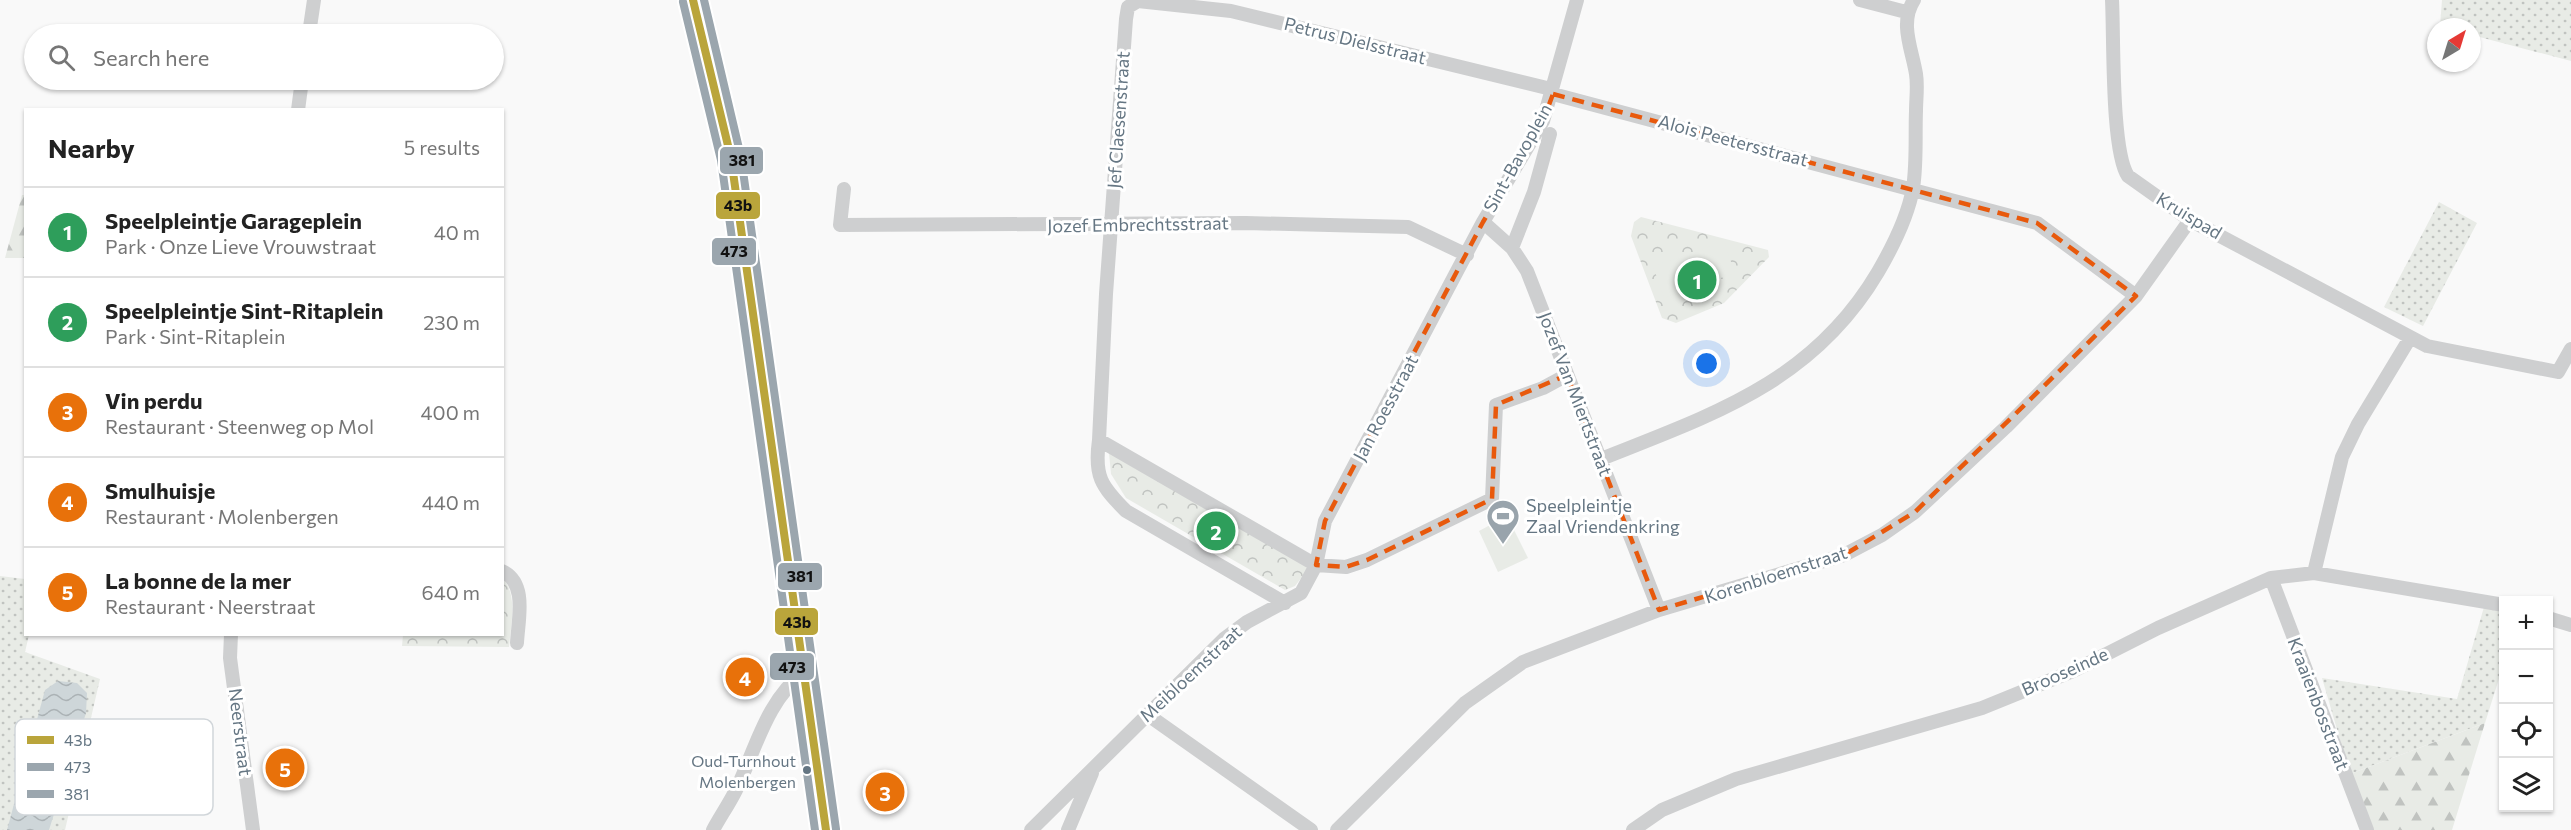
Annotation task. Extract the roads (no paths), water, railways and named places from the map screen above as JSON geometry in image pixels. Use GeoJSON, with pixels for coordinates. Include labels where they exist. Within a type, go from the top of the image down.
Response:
{"type":"FeatureCollection","features":[{"type":"Feature","properties":{"kind":"main road"},"geometry":{"type":"LineString","coordinates":[[693,0],[720,105],[733,169],[826,830]]}},
{"type":"Feature","properties":{"kind":"street"},"geometry":{"type":"LineString","coordinates":[[310,24],[314,0]]}},
{"type":"Feature","properties":{"kind":"street","name":"Sint-Bavoplein"},"geometry":{"type":"LineString","coordinates":[[1467,255],[1543,121],[1553,94],[1577,0]]}},
{"type":"Feature","properties":{"kind":"street"},"geometry":{"type":"LineString","coordinates":[[1860,0],[1906,12]]}},
{"type":"Feature","properties":{"kind":"street"},"geometry":{"type":"LineString","coordinates":[[1601,459],[1751,394],[1779,379],[1808,357],[1837,330],[1871,283],[1888,254],[1913,188],[1917,76],[1909,46],[1906,12],[1914,0]]}},
{"type":"Feature","properties":{"kind":"street","name":"Kruispad"},"geometry":{"type":"LineString","coordinates":[[2112,0],[2121,166],[2128,176],[2190,220],[2410,338],[2444,350],[2558,372],[2571,349]]}},
{"type":"Feature","properties":{"kind":"street","name":"Jef Claesenstraat"},"geometry":{"type":"LineString","coordinates":[[1154,2],[1137,1],[1128,7],[1112,225],[1098,477],[1108,493],[1126,511],[1285,603]]}},
{"type":"Feature","properties":{"kind":"street","name":"Petrus Dielsstraat"},"geometry":{"type":"LineString","coordinates":[[1154,2],[1231,11],[1547,88],[1553,94]]}},
{"type":"Feature","properties":{"kind":"street"},"geometry":{"type":"LineString","coordinates":[[298,108],[301,90]]}},
{"type":"Feature","properties":{"kind":"street","name":"Alois Peetersstraat"},"geometry":{"type":"LineString","coordinates":[[1553,94],[1913,188],[2037,224],[2136,296]]}},
{"type":"Feature","properties":{"kind":"street","name":"Sint-Bavoplein"},"geometry":{"type":"LineString","coordinates":[[1484,222],[1512,248],[1534,192],[1550,134]]}},
{"type":"Feature","properties":{"kind":"street","name":"Jozef Embrechtsstraat"},"geometry":{"type":"LineString","coordinates":[[844,189],[840,225],[1246,223],[1408,227],[1467,255]]}},
{"type":"Feature","properties":{"kind":"street","name":"Korenbloemstraat"},"geometry":{"type":"LineString","coordinates":[[1337,830],[1465,703],[1491,682],[1522,662],[1659,610],[1844,555],[1882,535],[1915,513],[1998,435],[2136,296],[2190,220]]}},
{"type":"Feature","properties":{"kind":"street","name":"Jozef Van Miertstraat"},"geometry":{"type":"LineString","coordinates":[[1512,248],[1527,271],[1659,610]]}},
{"type":"Feature","properties":{"kind":"street","name":"Jan Roesstraat"},"geometry":{"type":"LineString","coordinates":[[1316,565],[1325,521],[1467,255]]}},
{"type":"Feature","properties":{"kind":"street"},"geometry":{"type":"LineString","coordinates":[[2314,573],[2342,458],[2358,424],[2410,338]]}},
{"type":"Feature","properties":{"kind":"street"},"geometry":{"type":"LineString","coordinates":[[1099,440],[1316,565],[1346,567],[1367,560],[1492,499],[1496,405],[1567,375]]}},
{"type":"Feature","properties":{"kind":"street","name":"Meibloemstraat"},"geometry":{"type":"LineString","coordinates":[[1031,830],[1224,639],[1247,622],[1301,593],[1316,565]]}},
{"type":"Feature","properties":{"kind":"street"},"geometry":{"type":"LineString","coordinates":[[504,572],[514,579],[519,590],[517,644]]}},
{"type":"Feature","properties":{"kind":"street","name":"Brooseinde"},"geometry":{"type":"LineString","coordinates":[[1634,830],[1662,810],[1736,779],[1982,708],[2073,671],[2158,628],[2271,578],[2314,573],[2499,603]]}},
{"type":"Feature","properties":{"kind":"street","name":"Kraaienbosstraat"},"geometry":{"type":"LineString","coordinates":[[2271,578],[2367,830]]}},
{"type":"Feature","properties":{"kind":"street"},"geometry":{"type":"LineString","coordinates":[[2553,620],[2571,625]]}},
{"type":"Feature","properties":{"kind":"street","name":"Neerstraat"},"geometry":{"type":"LineString","coordinates":[[231,636],[230,658],[253,830]]}},
{"type":"Feature","properties":{"kind":"street"},"geometry":{"type":"LineString","coordinates":[[713,830],[736,789],[769,714],[785,688],[804,672]]}},
{"type":"Feature","properties":{"kind":"street"},"geometry":{"type":"LineString","coordinates":[[1148,715],[1311,830]]}},
{"type":"Feature","properties":{"kind":"street","name":"Meibloemstraat"},"geometry":{"type":"LineString","coordinates":[[1068,830],[1094,768]]}},
{"type":"Feature","properties":{"kind":"water"},"geometry":{"type":"Polygon","coordinates":[[[58,681],[77,683],[87,693],[84,719],[37,719],[45,690],[58,681]]]}},
{"type":"Feature","properties":{"kind":"water"},"geometry":{"type":"Polygon","coordinates":[[[15,801],[15,815],[54,815],[49,830],[7,830],[15,801]]]}},
{"type":"Feature","properties":{"kind":"place","name":"Speelpleintje Garageplein"},"geometry":{"type":"Point","coordinates":[1697,280]}},
{"type":"Feature","properties":{"kind":"place","name":"Speelpleintje Sint-Ritaplein"},"geometry":{"type":"Point","coordinates":[1216,531]}},
{"type":"Feature","properties":{"kind":"place","name":"Speelpleintje Zaal Vriendenkring"},"geometry":{"type":"Point","coordinates":[1503,545]}},
{"type":"Feature","properties":{"kind":"place","name":"Smulhuisje"},"geometry":{"type":"Point","coordinates":[745,677]}},
{"type":"Feature","properties":{"kind":"place","name":"La bonne de la mer"},"geometry":{"type":"Point","coordinates":[285,768]}},
{"type":"Feature","properties":{"kind":"place","name":"Oud-Turnhout Molenbergen"},"geometry":{"type":"Point","coordinates":[807,770]}},
{"type":"Feature","properties":{"kind":"place","name":"Vin perdu"},"geometry":{"type":"Point","coordinates":[885,792]}}]}
